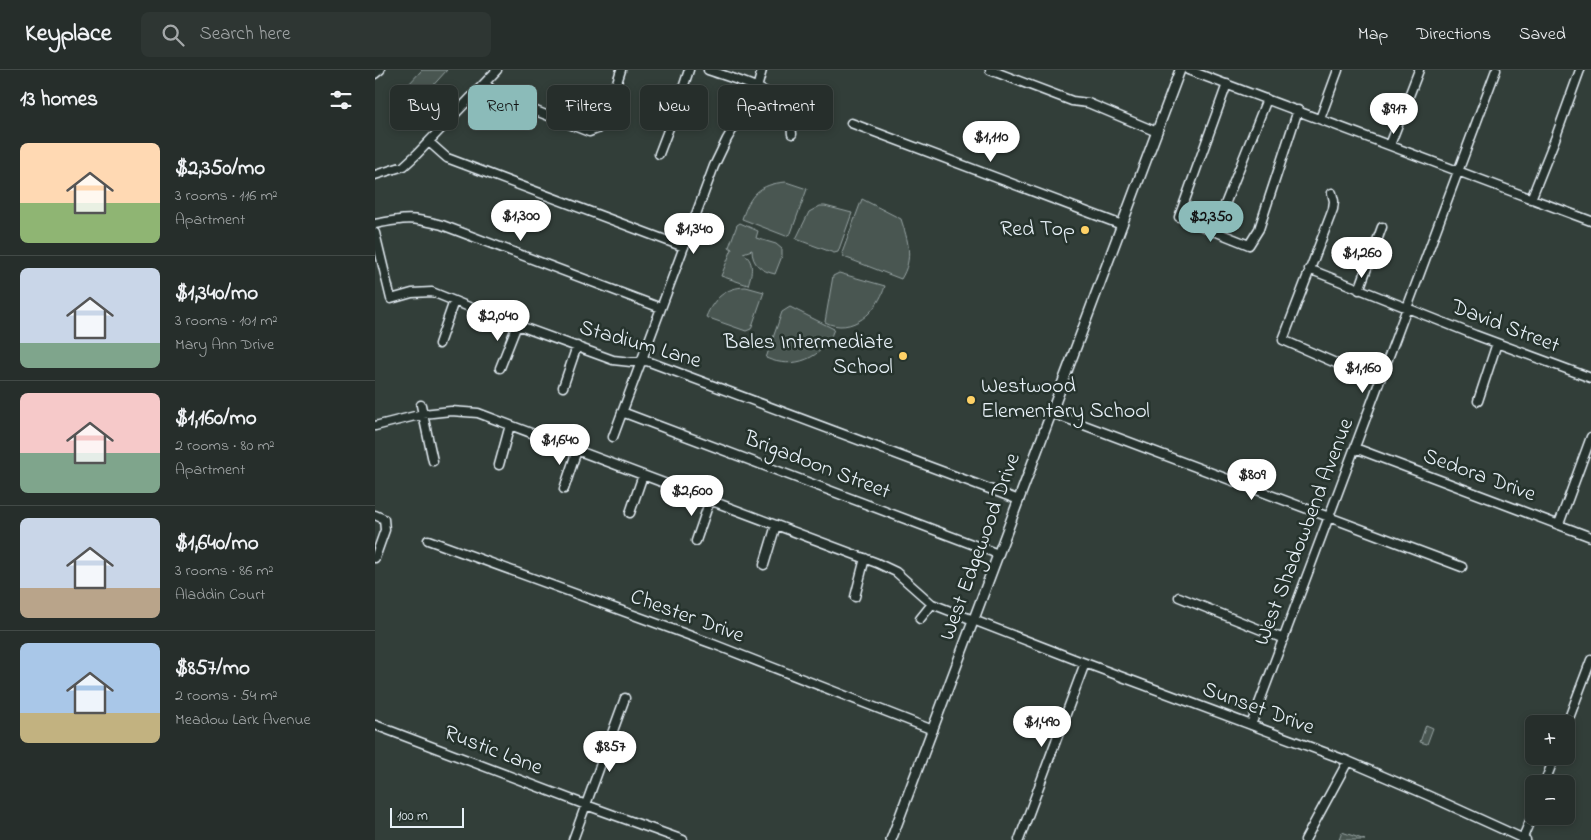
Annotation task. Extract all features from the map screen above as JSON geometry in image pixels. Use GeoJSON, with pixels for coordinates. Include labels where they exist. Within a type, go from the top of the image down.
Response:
{"type":"FeatureCollection","features":[{"type":"Feature","properties":{"kind":"main road","name":"West Edgewood Drive"},"geometry":{"type":"LineString","coordinates":[[891,840],[1181,70]]}},
{"type":"Feature","properties":{"kind":"street"},"geometry":{"type":"LineString","coordinates":[[375,74],[380,70]]}},
{"type":"Feature","properties":{"kind":"street"},"geometry":{"type":"LineString","coordinates":[[375,175],[404,166],[497,70]]}},
{"type":"Feature","properties":{"kind":"street"},"geometry":{"type":"LineString","coordinates":[[485,83],[498,96],[589,132],[597,129],[605,120],[621,70]]}},
{"type":"Feature","properties":{"kind":"street"},"geometry":{"type":"LineString","coordinates":[[659,154],[689,70]]}},
{"type":"Feature","properties":{"kind":"street"},"geometry":{"type":"LineString","coordinates":[[708,70],[749,85]]}},
{"type":"Feature","properties":{"kind":"street"},"geometry":{"type":"LineString","coordinates":[[758,85],[762,70]]}},
{"type":"Feature","properties":{"kind":"street"},"geometry":{"type":"LineString","coordinates":[[990,70],[1072,101],[1088,103],[1157,132]]}},
{"type":"Feature","properties":{"kind":"street"},"geometry":{"type":"LineString","coordinates":[[1188,70],[1591,221]]}},
{"type":"Feature","properties":{"kind":"street"},"geometry":{"type":"LineString","coordinates":[[1320,119],[1338,70]]}},
{"type":"Feature","properties":{"kind":"street"},"geometry":{"type":"LineString","coordinates":[[1390,145],[1419,70]]}},
{"type":"Feature","properties":{"kind":"street","name":"West Shadowbend Avenue"},"geometry":{"type":"LineString","coordinates":[[1251,725],[1496,70]]}},
{"type":"Feature","properties":{"kind":"street"},"geometry":{"type":"LineString","coordinates":[[1531,199],[1580,70]]}},
{"type":"Feature","properties":{"kind":"street"},"geometry":{"type":"LineString","coordinates":[[1227,84],[1179,218],[1249,246],[1259,229],[1297,110]]}},
{"type":"Feature","properties":{"kind":"street"},"geometry":{"type":"LineString","coordinates":[[1214,232],[1267,99]]}},
{"type":"Feature","properties":{"kind":"street"},"geometry":{"type":"LineString","coordinates":[[851,123],[1122,226]]}},
{"type":"Feature","properties":{"kind":"street"},"geometry":{"type":"LineString","coordinates":[[613,437],[717,159],[732,130]]}},
{"type":"Feature","properties":{"kind":"street"},"geometry":{"type":"LineString","coordinates":[[792,130],[792,134]]}},
{"type":"Feature","properties":{"kind":"street"},"geometry":{"type":"LineString","coordinates":[[429,142],[447,158],[684,247]]}},
{"type":"Feature","properties":{"kind":"street"},"geometry":{"type":"LineString","coordinates":[[1332,193],[1333,209],[1283,340],[1338,364]]}},
{"type":"Feature","properties":{"kind":"street"},"geometry":{"type":"LineString","coordinates":[[375,224],[417,218],[661,308]]}},
{"type":"Feature","properties":{"kind":"street"},"geometry":{"type":"LineString","coordinates":[[1359,290],[1382,227]]}},
{"type":"Feature","properties":{"kind":"street","name":"Stadium Lane"},"geometry":{"type":"LineString","coordinates":[[375,234],[391,299],[412,293],[432,292],[613,360],[647,361],[1019,500]]}},
{"type":"Feature","properties":{"kind":"street","name":"David Street"},"geometry":{"type":"LineString","coordinates":[[1309,270],[1591,378]]}},
{"type":"Feature","properties":{"kind":"street"},"geometry":{"type":"LineString","coordinates":[[439,344],[454,301]]}},
{"type":"Feature","properties":{"kind":"street"},"geometry":{"type":"LineString","coordinates":[[500,368],[517,325]]}},
{"type":"Feature","properties":{"kind":"street"},"geometry":{"type":"LineString","coordinates":[[1478,400],[1497,343]]}},
{"type":"Feature","properties":{"kind":"street"},"geometry":{"type":"LineString","coordinates":[[563,387],[577,346]]}},
{"type":"Feature","properties":{"kind":"street"},"geometry":{"type":"LineString","coordinates":[[421,405],[433,461]]}},
{"type":"Feature","properties":{"kind":"street"},"geometry":{"type":"LineString","coordinates":[[375,426],[423,414],[451,411],[478,413],[865,558],[896,572],[932,604],[920,619]]}},
{"type":"Feature","properties":{"kind":"street","name":"Brigadoon Street"},"geometry":{"type":"LineString","coordinates":[[622,412],[998,554]]}},
{"type":"Feature","properties":{"kind":"street"},"geometry":{"type":"LineString","coordinates":[[1051,413],[1462,568]]}},
{"type":"Feature","properties":{"kind":"street"},"geometry":{"type":"LineString","coordinates":[[499,465],[510,425]]}},
{"type":"Feature","properties":{"kind":"street"},"geometry":{"type":"LineString","coordinates":[[1559,524],[1591,437]]}},
{"type":"Feature","properties":{"kind":"street","name":"Sedora Drive"},"geometry":{"type":"LineString","coordinates":[[1355,448],[1591,536]]}},
{"type":"Feature","properties":{"kind":"street"},"geometry":{"type":"LineString","coordinates":[[564,489],[577,450]]}},
{"type":"Feature","properties":{"kind":"street"},"geometry":{"type":"LineString","coordinates":[[630,513],[643,475]]}},
{"type":"Feature","properties":{"kind":"street"},"geometry":{"type":"LineString","coordinates":[[696,541],[709,500]]}},
{"type":"Feature","properties":{"kind":"street"},"geometry":{"type":"LineString","coordinates":[[375,515],[384,519],[385,530],[375,558]]}},
{"type":"Feature","properties":{"kind":"street"},"geometry":{"type":"LineString","coordinates":[[764,565],[776,525]]}},
{"type":"Feature","properties":{"kind":"street","name":"Chester Drive"},"geometry":{"type":"LineString","coordinates":[[428,540],[713,644],[933,730]]}},
{"type":"Feature","properties":{"kind":"street"},"geometry":{"type":"LineString","coordinates":[[855,597],[865,558]]}},
{"type":"Feature","properties":{"kind":"street"},"geometry":{"type":"LineString","coordinates":[[1179,597],[1284,639]]}},
{"type":"Feature","properties":{"kind":"street","name":"Sunset Drive"},"geometry":{"type":"LineString","coordinates":[[932,604],[1348,761],[1427,794],[1523,840]]}},
{"type":"Feature","properties":{"kind":"street"},"geometry":{"type":"LineString","coordinates":[[1570,715],[1591,660]]}},
{"type":"Feature","properties":{"kind":"street"},"geometry":{"type":"LineString","coordinates":[[1019,840],[1085,663]]}},
{"type":"Feature","properties":{"kind":"street"},"geometry":{"type":"LineString","coordinates":[[573,840],[625,698]]}},
{"type":"Feature","properties":{"kind":"street","name":"Rustic Lane"},"geometry":{"type":"LineString","coordinates":[[375,725],[683,840]]}},
{"type":"Feature","properties":{"kind":"street"},"geometry":{"type":"LineString","coordinates":[[1305,840],[1348,761]]}},
{"type":"Feature","properties":{"kind":"street"},"geometry":{"type":"LineString","coordinates":[[1523,840],[1529,825]]}},
{"type":"Feature","properties":{"kind":"shaded area"},"geometry":{"type":"Polygon","coordinates":[[[422,70],[447,70],[433,85],[408,85],[422,70]]]}},
{"type":"Feature","properties":{"kind":"shaded area"},"geometry":{"type":"Polygon","coordinates":[[[786,182],[807,189],[791,233],[786,236],[742,219],[748,203],[757,192],[769,185],[786,182]]]}},
{"type":"Feature","properties":{"kind":"shaded area"},"geometry":{"type":"Polygon","coordinates":[[[862,199],[901,219],[908,242],[909,257],[901,279],[844,257],[842,253],[862,199]]]}},
{"type":"Feature","properties":{"kind":"shaded area"},"geometry":{"type":"Polygon","coordinates":[[[820,206],[852,213],[838,252],[834,253],[796,239],[809,212],[820,206]]]}},
{"type":"Feature","properties":{"kind":"shaded area"},"geometry":{"type":"Polygon","coordinates":[[[740,223],[758,231],[756,238],[776,244],[782,249],[782,256],[775,274],[765,271],[758,266],[752,255],[752,250],[743,253],[747,256],[752,268],[748,285],[721,276],[732,249],[729,247],[737,225],[740,223]]]}},
{"type":"Feature","properties":{"kind":"shaded area"},"geometry":{"type":"Polygon","coordinates":[[[839,273],[885,286],[876,304],[863,319],[845,326],[825,322],[833,276],[839,273]]]}},
{"type":"Feature","properties":{"kind":"shaded area"},"geometry":{"type":"Polygon","coordinates":[[[746,287],[764,292],[751,329],[746,331],[706,317],[712,305],[721,295],[732,289],[746,287]]]}},
{"type":"Feature","properties":{"kind":"shaded area"},"geometry":{"type":"Polygon","coordinates":[[[790,307],[834,329],[823,348],[815,355],[806,359],[787,363],[766,358],[782,312],[790,307]]]}},
{"type":"Feature","properties":{"kind":"shaded area"},"geometry":{"type":"Polygon","coordinates":[[[1426,725],[1433,728],[1427,744],[1420,742],[1426,725]]]}},
{"type":"Feature","properties":{"kind":"shaded area"},"geometry":{"type":"Polygon","coordinates":[[[1342,832],[1365,840],[1339,840],[1342,832]]]}},
{"type":"Feature","properties":{"kind":"place","name":"Red Top"},"geometry":{"type":"Point","coordinates":[1085,230]}},
{"type":"Feature","properties":{"kind":"place","name":"Bales Intermediate School"},"geometry":{"type":"Point","coordinates":[903,356]}},
{"type":"Feature","properties":{"kind":"place","name":"Westwood Elementary School"},"geometry":{"type":"Point","coordinates":[971,400]}}]}
